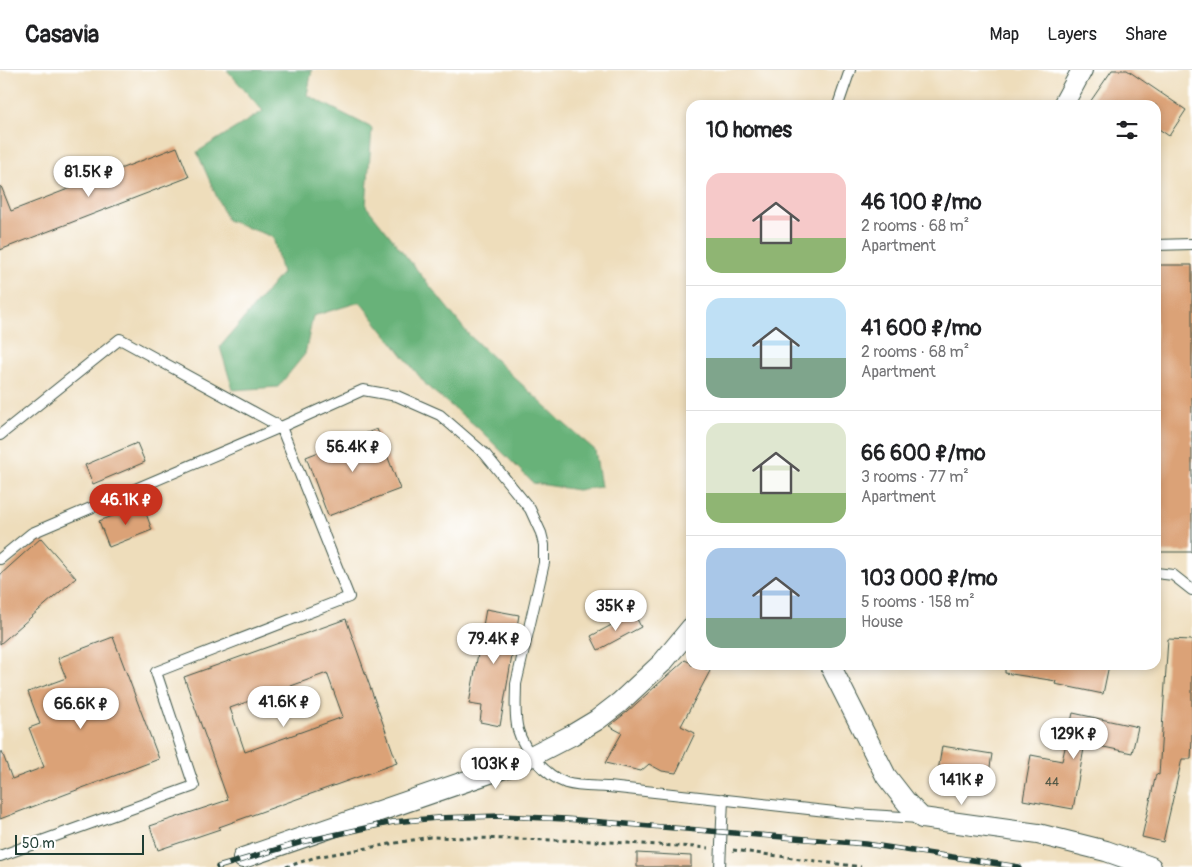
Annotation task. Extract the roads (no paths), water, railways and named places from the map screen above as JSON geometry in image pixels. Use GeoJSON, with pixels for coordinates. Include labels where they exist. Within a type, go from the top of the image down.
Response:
{"type":"FeatureCollection","features":[{"type":"Feature","properties":{"kind":"street"},"geometry":{"type":"LineString","coordinates":[[1066,100],[1082,70]]}},
{"type":"Feature","properties":{"kind":"street"},"geometry":{"type":"LineString","coordinates":[[242,858],[496,772],[532,756],[580,730],[619,703],[662,663],[686,634]]}},
{"type":"Feature","properties":{"kind":"street"},"geometry":{"type":"LineString","coordinates":[[833,670],[886,776],[907,803],[922,818],[1038,834],[1106,851],[1151,867]]}},
{"type":"Feature","properties":{"kind":"lane"},"geometry":{"type":"LineString","coordinates":[[840,100],[850,70]]}},
{"type":"Feature","properties":{"kind":"lane"},"geometry":{"type":"LineString","coordinates":[[1161,245],[1192,244]]}},
{"type":"Feature","properties":{"kind":"lane"},"geometry":{"type":"LineString","coordinates":[[0,434],[120,339],[281,427],[349,597],[156,672],[194,786],[0,856]]}},
{"type":"Feature","properties":{"kind":"lane"},"geometry":{"type":"LineString","coordinates":[[0,559],[32,532],[281,427],[363,390],[397,396],[440,415],[485,454],[530,509],[540,533],[544,545],[544,563],[516,684],[516,700],[518,730],[532,756],[541,767],[554,777],[567,783],[853,814],[922,818]]}},
{"type":"Feature","properties":{"kind":"lane"},"geometry":{"type":"LineString","coordinates":[[1161,574],[1173,576],[1192,590]]}},
{"type":"Feature","properties":{"kind":"lane"},"geometry":{"type":"LineString","coordinates":[[720,867],[723,799]]}},
{"type":"Feature","properties":{"kind":"railway"},"geometry":{"type":"LineString","coordinates":[[218,867],[302,842],[393,822],[437,818],[501,816],[566,819],[866,844],[1019,867]]}}]}
